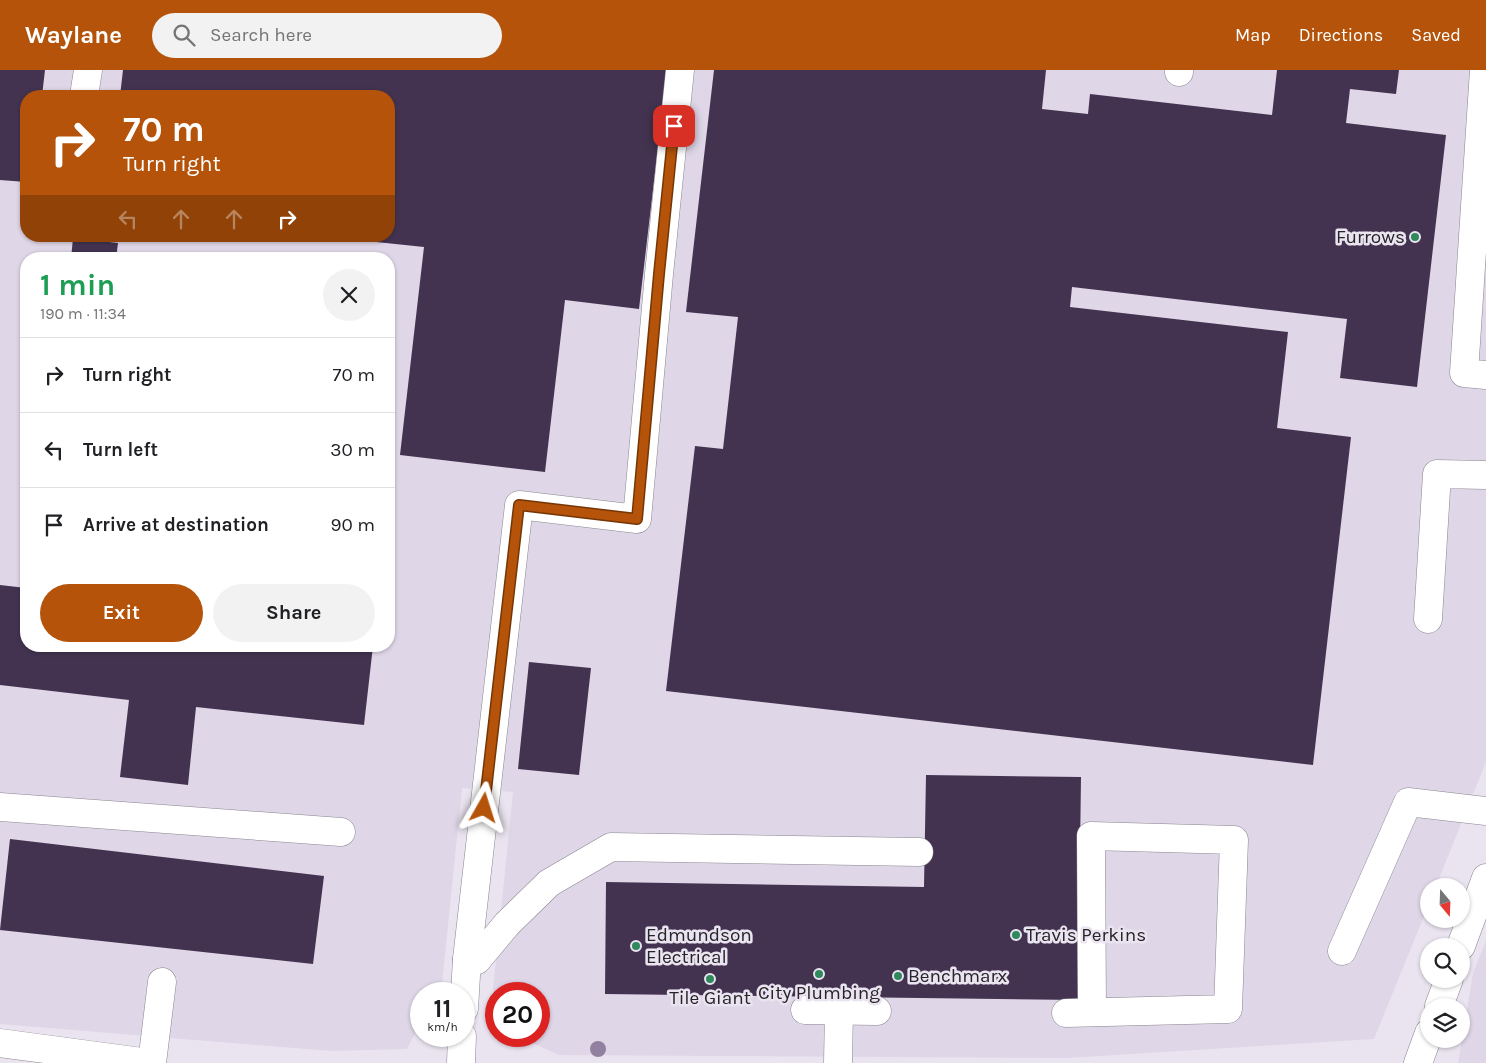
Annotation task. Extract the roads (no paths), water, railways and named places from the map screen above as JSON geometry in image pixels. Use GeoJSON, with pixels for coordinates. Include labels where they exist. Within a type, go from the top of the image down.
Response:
{"type":"FeatureCollection","features":[{"type":"Feature","properties":{"kind":"street"},"geometry":{"type":"LineString","coordinates":[[85,90],[88,70]]}},
{"type":"Feature","properties":{"kind":"street"},"geometry":{"type":"LineString","coordinates":[[466,982],[519,505],[637,519],[680,70]]}},
{"type":"Feature","properties":{"kind":"street"},"geometry":{"type":"LineString","coordinates":[[1475,374],[1484,70]]}},
{"type":"Feature","properties":{"kind":"street"},"geometry":{"type":"LineString","coordinates":[[1428,619],[1437,474],[1486,475]]}},
{"type":"Feature","properties":{"kind":"street"},"geometry":{"type":"LineString","coordinates":[[1342,951],[1408,802],[1486,811]]}},
{"type":"Feature","properties":{"kind":"street"},"geometry":{"type":"LineString","coordinates":[[0,807],[341,832]]}},
{"type":"Feature","properties":{"kind":"street"},"geometry":{"type":"LineString","coordinates":[[1091,836],[1234,840],[1228,1009],[1079,1013],[1091,836]]}},
{"type":"Feature","properties":{"kind":"street"},"geometry":{"type":"LineString","coordinates":[[467,959],[477,960],[508,924],[549,883],[611,847],[919,852]]}},
{"type":"Feature","properties":{"kind":"street"},"geometry":{"type":"LineString","coordinates":[[1464,938],[1486,878]]}},
{"type":"Feature","properties":{"kind":"street"},"geometry":{"type":"LineString","coordinates":[[0,1043],[151,1063],[162,982]]}},
{"type":"Feature","properties":{"kind":"street"},"geometry":{"type":"LineString","coordinates":[[805,1010],[877,1010]]}},
{"type":"Feature","properties":{"kind":"street"},"geometry":{"type":"LineString","coordinates":[[838,1063],[839,1010]]}},
{"type":"Feature","properties":{"kind":"street"},"geometry":{"type":"LineString","coordinates":[[461,1063],[462,1047]]}},
{"type":"Feature","properties":{"kind":"street"},"geometry":{"type":"LineString","coordinates":[[1418,1063],[1424,1048]]}},
{"type":"Feature","properties":{"kind":"place","name":"Furrows"},"geometry":{"type":"Point","coordinates":[1415,237]}},
{"type":"Feature","properties":{"kind":"place","name":"Travis Perkins"},"geometry":{"type":"Point","coordinates":[1016,935]}},
{"type":"Feature","properties":{"kind":"place","name":"Edmundson Electrical"},"geometry":{"type":"Point","coordinates":[636,946]}},
{"type":"Feature","properties":{"kind":"place","name":"City Plumbing"},"geometry":{"type":"Point","coordinates":[819,974]}},
{"type":"Feature","properties":{"kind":"place","name":"Benchmarx"},"geometry":{"type":"Point","coordinates":[898,976]}},
{"type":"Feature","properties":{"kind":"place","name":"Tile Giant"},"geometry":{"type":"Point","coordinates":[710,979]}}]}
